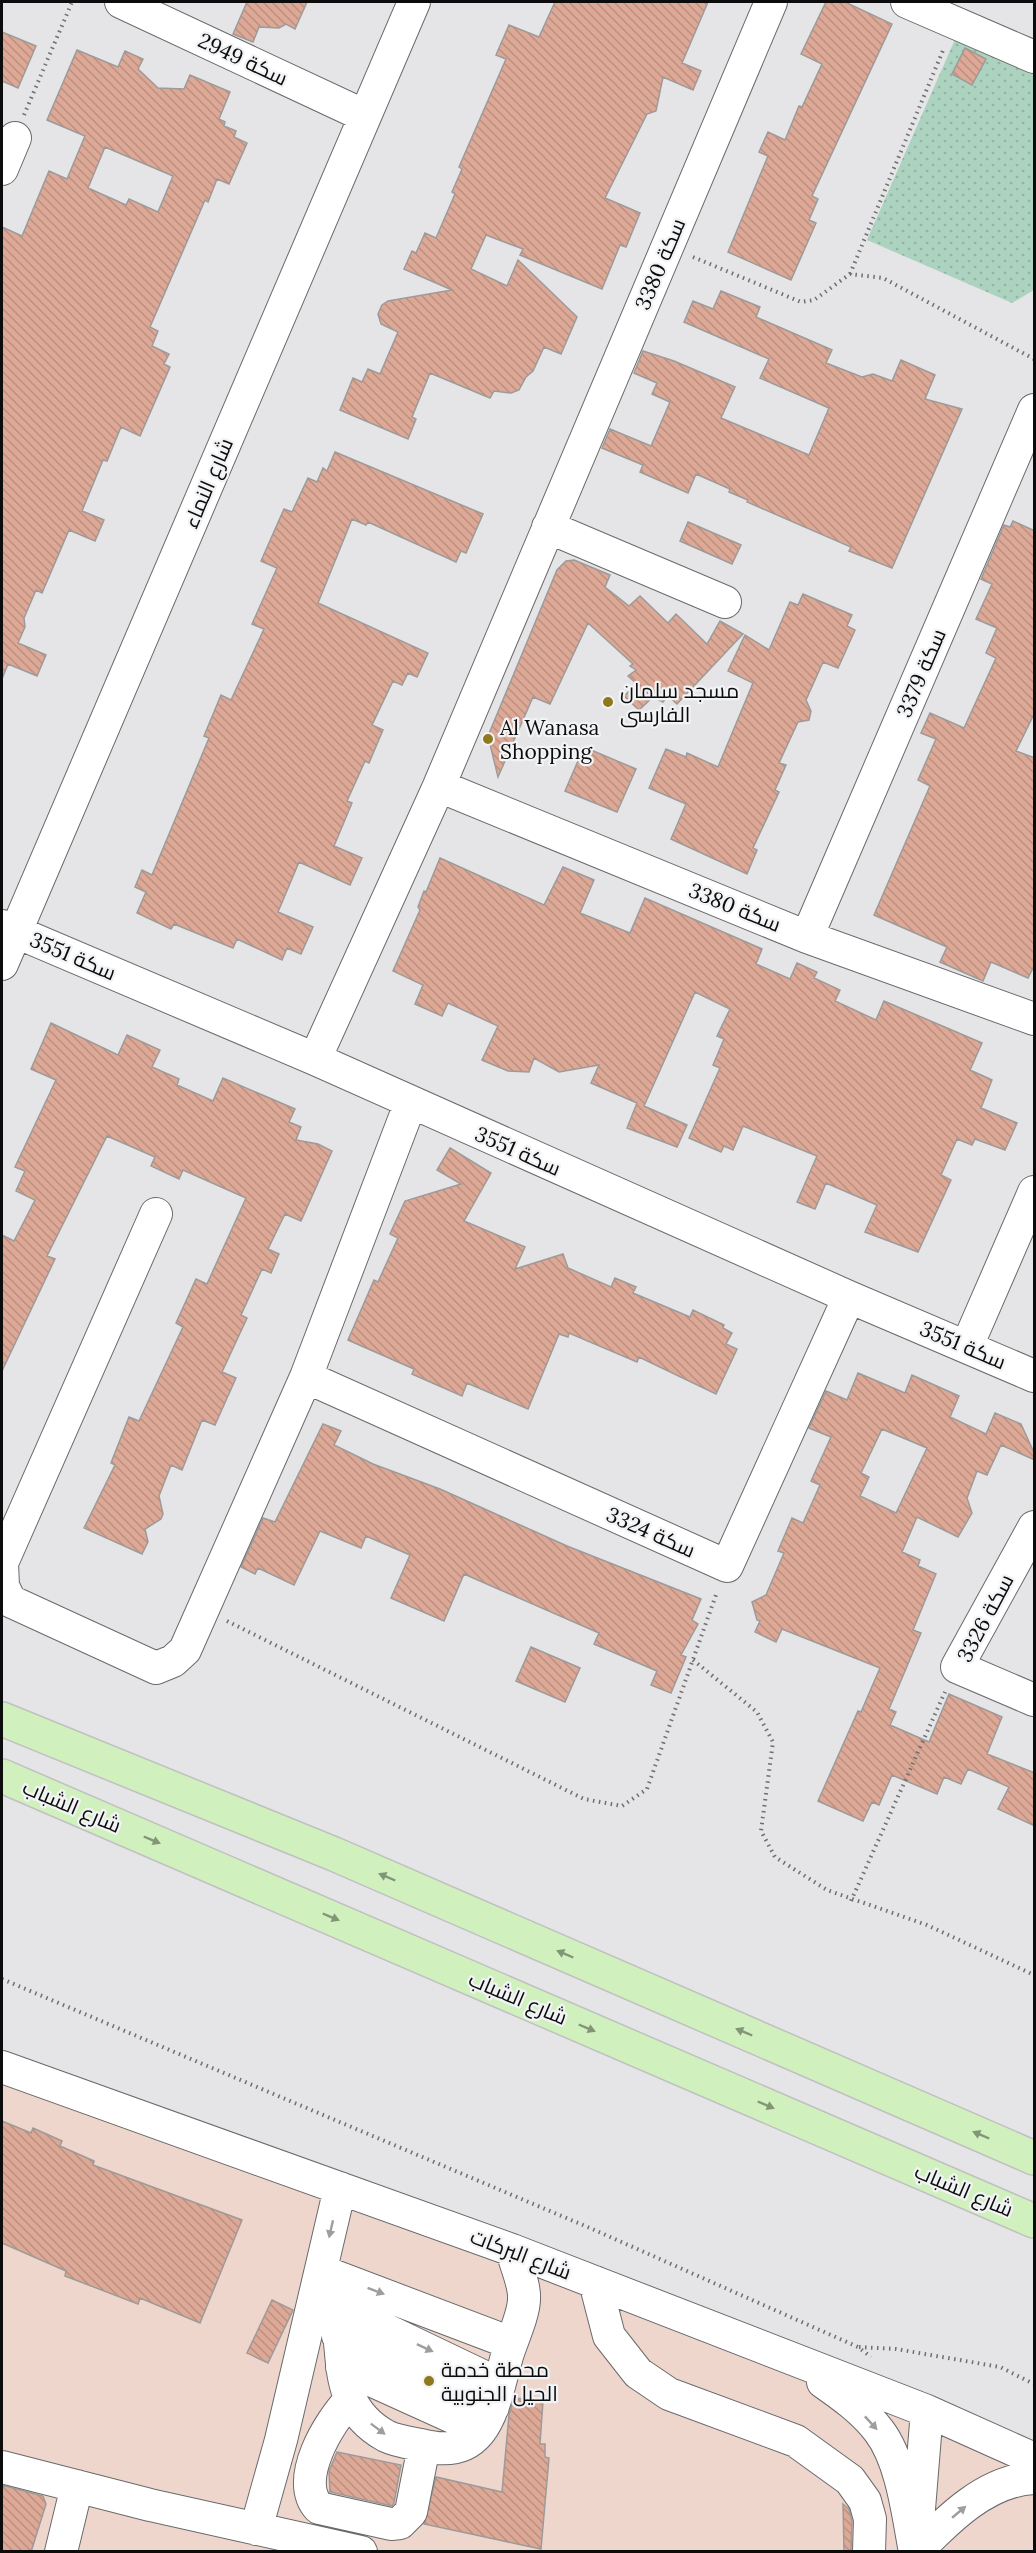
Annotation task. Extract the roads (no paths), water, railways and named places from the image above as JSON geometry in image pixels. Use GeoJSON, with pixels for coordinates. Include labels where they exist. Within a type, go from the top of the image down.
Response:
{"type":"FeatureCollection","features":[{"type":"Feature","properties":{"kind":"main road"},"geometry":{"type":"LineString","coordinates":[[2,1719],[334,1854],[1035,2158]]}},
{"type":"Feature","properties":{"kind":"main road","name":"شارع الشباب"},"geometry":{"type":"LineString","coordinates":[[2,1776],[1035,2221]]}},
{"type":"Feature","properties":{"kind":"street","name":"سكة 2949"},"geometry":{"type":"LineString","coordinates":[[121,2],[365,116]]}},
{"type":"Feature","properties":{"kind":"street","name":"شارع النماء"},"geometry":{"type":"LineString","coordinates":[[2,964],[9,929],[414,2]]}},
{"type":"Feature","properties":{"kind":"street","name":"سكة 3380"},"geometry":{"type":"LineString","coordinates":[[315,1059],[439,786],[771,2]]}},
{"type":"Feature","properties":{"kind":"street"},"geometry":{"type":"LineString","coordinates":[[907,2],[1035,57]]}},
{"type":"Feature","properties":{"kind":"street"},"geometry":{"type":"LineString","coordinates":[[2,169],[15,138]]}},
{"type":"Feature","properties":{"kind":"street","name":"سكة 3379"},"geometry":{"type":"LineString","coordinates":[[807,937],[1035,410]]}},
{"type":"Feature","properties":{"kind":"street"},"geometry":{"type":"LineString","coordinates":[[548,527],[725,602]]}},
{"type":"Feature","properties":{"kind":"street","name":"سكة 3380"},"geometry":{"type":"LineString","coordinates":[[439,786],[807,937],[1035,1019]]}},
{"type":"Feature","properties":{"kind":"street","name":"سكة 3551"},"geometry":{"type":"LineString","coordinates":[[9,929],[315,1059],[410,1104],[1035,1376]]}},
{"type":"Feature","properties":{"kind":"street"},"geometry":{"type":"LineString","coordinates":[[156,1214],[2,1563],[3,1586],[10,1601],[156,1668],[172,1661],[185,1650],[306,1377],[410,1104]]}},
{"type":"Feature","properties":{"kind":"street"},"geometry":{"type":"LineString","coordinates":[[967,1346],[1035,1192]]}},
{"type":"Feature","properties":{"kind":"street","name":"سكة 3324"},"geometry":{"type":"LineString","coordinates":[[306,1377],[727,1566],[849,1297]]}},
{"type":"Feature","properties":{"kind":"street","name":"سكة 3326"},"geometry":{"type":"LineString","coordinates":[[1035,1527],[957,1667],[1035,1700]]}},
{"type":"Feature","properties":{"kind":"street","name":"شارع البركات"},"geometry":{"type":"LineString","coordinates":[[4,2069],[512,2250],[927,2412],[1035,2459]]}},
{"type":"Feature","properties":{"kind":"street"},"geometry":{"type":"LineString","coordinates":[[256,2529],[325,2286],[340,2188]]}},
{"type":"Feature","properties":{"kind":"street"},"geometry":{"type":"LineString","coordinates":[[325,2286],[338,2336],[350,2400],[364,2419],[387,2437],[439,2450],[463,2447],[491,2407],[524,2298],[512,2250]]}},
{"type":"Feature","properties":{"kind":"street"},"geometry":{"type":"LineString","coordinates":[[524,2298],[561,2269]]}},
{"type":"Feature","properties":{"kind":"street"},"geometry":{"type":"LineString","coordinates":[[595,2282],[609,2336],[638,2373],[669,2394],[796,2441],[850,2480],[865,2501],[870,2519],[869,2552]]}},
{"type":"Feature","properties":{"kind":"street"},"geometry":{"type":"LineString","coordinates":[[325,2286],[511,2343]]}},
{"type":"Feature","properties":{"kind":"street"},"geometry":{"type":"LineString","coordinates":[[325,2286],[491,2407]]}},
{"type":"Feature","properties":{"kind":"street"},"geometry":{"type":"LineString","coordinates":[[338,2336],[491,2407]]}},
{"type":"Feature","properties":{"kind":"street"},"geometry":{"type":"LineString","coordinates":[[793,2360],[856,2406],[880,2432],[892,2454],[906,2504],[915,2552]]}},
{"type":"Feature","properties":{"kind":"street"},"geometry":{"type":"LineString","coordinates":[[342,2367],[491,2407]]}},
{"type":"Feature","properties":{"kind":"street"},"geometry":{"type":"LineString","coordinates":[[350,2400],[337,2414],[324,2435],[312,2468],[309,2489],[312,2500],[319,2508],[391,2524],[400,2523],[411,2512],[424,2446]]}},
{"type":"Feature","properties":{"kind":"street"},"geometry":{"type":"LineString","coordinates":[[915,2552],[927,2412]]}},
{"type":"Feature","properties":{"kind":"street"},"geometry":{"type":"LineString","coordinates":[[2,2467],[256,2529],[361,2552]]}},
{"type":"Feature","properties":{"kind":"street"},"geometry":{"type":"LineString","coordinates":[[915,2552],[969,2504],[996,2487],[1035,2478]]}},
{"type":"Feature","properties":{"kind":"street"},"geometry":{"type":"LineString","coordinates":[[61,2552],[77,2486]]}},
{"type":"Feature","properties":{"kind":"place","name":"مسجد سلمان الفارسى"},"geometry":{"type":"Point","coordinates":[608,702]}},
{"type":"Feature","properties":{"kind":"place","name":"Al Wanasa Shopping"},"geometry":{"type":"Point","coordinates":[488,739]}},
{"type":"Feature","properties":{"kind":"place","name":"محطة خدمة الحيل الجنوبية"},"geometry":{"type":"Point","coordinates":[429,2381]}}]}
